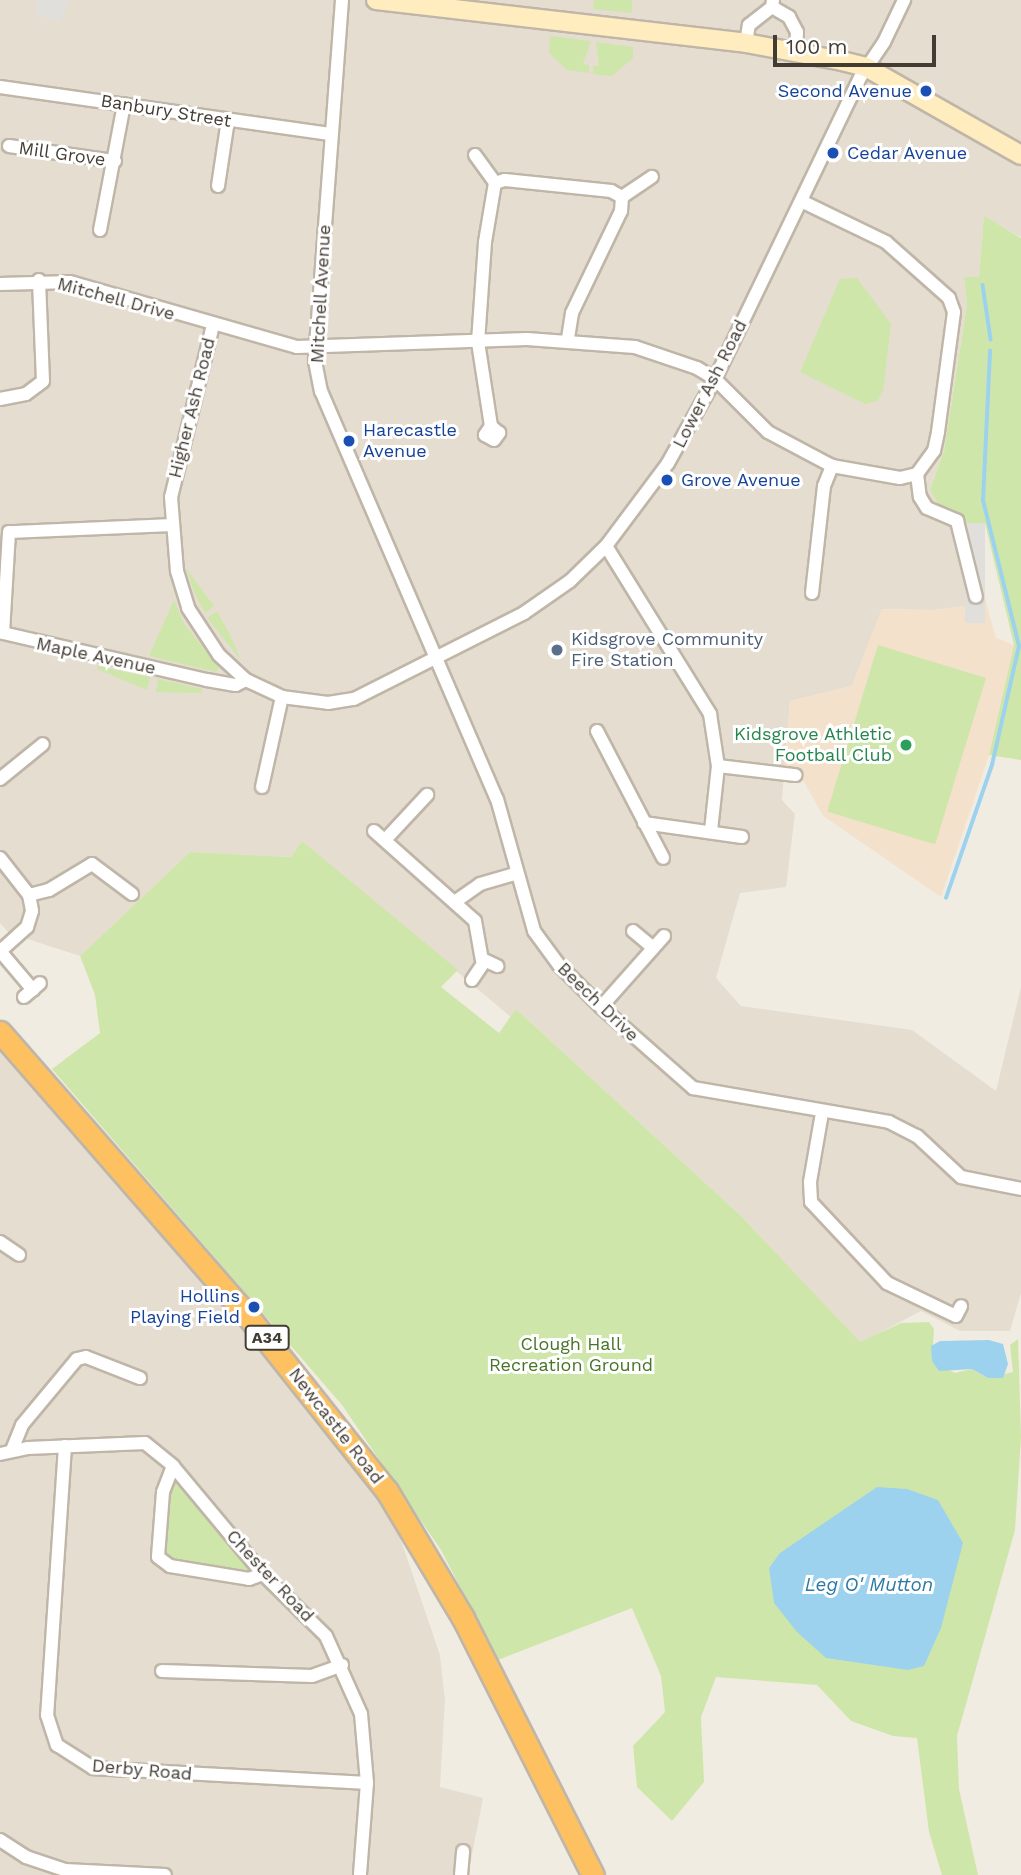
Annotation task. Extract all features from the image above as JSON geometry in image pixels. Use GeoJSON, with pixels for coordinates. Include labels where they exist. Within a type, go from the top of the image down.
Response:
{"type":"FeatureCollection","features":[{"type":"Feature","properties":{"kind":"highway","name":"Newcastle Road"},"geometry":{"type":"LineString","coordinates":[[0,1032],[254,1323],[387,1491],[463,1618],[593,1875]]}},
{"type":"Feature","properties":{"kind":"main road"},"geometry":{"type":"LineString","coordinates":[[376,0],[796,50],[866,67],[1021,155]]}},
{"type":"Feature","properties":{"kind":"street","name":"Mitchell Avenue"},"geometry":{"type":"LineString","coordinates":[[342,0],[315,349],[321,391],[400,570]]}},
{"type":"Feature","properties":{"kind":"street"},"geometry":{"type":"LineString","coordinates":[[866,67],[904,0]]}},
{"type":"Feature","properties":{"kind":"street"},"geometry":{"type":"LineString","coordinates":[[746,43],[755,17],[772,3],[789,17],[797,32],[796,50]]}},
{"type":"Feature","properties":{"kind":"street","name":"Lower Ash Road"},"geometry":{"type":"LineString","coordinates":[[439,659],[524,614],[570,581],[606,546],[668,463],[715,379],[866,67]]}},
{"type":"Feature","properties":{"kind":"street","name":"Banbury Street"},"geometry":{"type":"LineString","coordinates":[[0,87],[332,135]]}},
{"type":"Feature","properties":{"kind":"street"},"geometry":{"type":"LineString","coordinates":[[100,230],[124,104]]}},
{"type":"Feature","properties":{"kind":"street"},"geometry":{"type":"LineString","coordinates":[[218,186],[229,120]]}},
{"type":"Feature","properties":{"kind":"street","name":"Mill Grove"},"geometry":{"type":"LineString","coordinates":[[9,146],[115,161]]}},
{"type":"Feature","properties":{"kind":"street"},"geometry":{"type":"LineString","coordinates":[[475,155],[495,183],[485,242],[478,342],[491,426]]}},
{"type":"Feature","properties":{"kind":"street"},"geometry":{"type":"LineString","coordinates":[[622,197],[652,177]]}},
{"type":"Feature","properties":{"kind":"street"},"geometry":{"type":"LineString","coordinates":[[495,183],[505,180],[611,191],[622,197]]}},
{"type":"Feature","properties":{"kind":"street"},"geometry":{"type":"LineString","coordinates":[[568,339],[572,313],[621,211],[622,197]]}},
{"type":"Feature","properties":{"kind":"street"},"geometry":{"type":"LineString","coordinates":[[315,349],[568,339],[635,347],[668,356],[715,379],[768,432],[832,466],[900,478],[917,474],[934,451],[938,432],[954,313],[949,298],[886,242],[801,201]]}},
{"type":"Feature","properties":{"kind":"street"},"geometry":{"type":"LineString","coordinates":[[0,399],[26,394],[43,381],[39,280]]}},
{"type":"Feature","properties":{"kind":"street","name":"Mitchell Drive"},"geometry":{"type":"LineString","coordinates":[[0,284],[39,280],[70,282],[212,325],[315,349]]}},
{"type":"Feature","properties":{"kind":"street","name":"Higher Ash Road"},"geometry":{"type":"LineString","coordinates":[[212,325],[178,454],[172,525],[177,571],[188,608],[219,655],[246,680],[282,697],[328,703],[354,699],[439,659]]}},
{"type":"Feature","properties":{"kind":"street"},"geometry":{"type":"LineString","coordinates":[[812,593],[824,486],[832,466]]}},
{"type":"Feature","properties":{"kind":"street"},"geometry":{"type":"LineString","coordinates":[[917,474],[927,508],[957,521],[976,597]]}},
{"type":"Feature","properties":{"kind":"street"},"geometry":{"type":"LineString","coordinates":[[0,521],[9,532],[172,525]]}},
{"type":"Feature","properties":{"kind":"street","name":"Maple Avenue"},"geometry":{"type":"LineString","coordinates":[[9,532],[3,633],[207,680],[236,685],[246,680]]}},
{"type":"Feature","properties":{"kind":"street"},"geometry":{"type":"LineString","coordinates":[[606,546],[710,714],[718,766],[711,830]]}},
{"type":"Feature","properties":{"kind":"street","name":"Beech Drive"},"geometry":{"type":"LineString","coordinates":[[400,570],[497,799],[515,874],[534,931],[559,965],[601,1007],[693,1088],[904,1128],[961,1177],[1021,1189]]}},
{"type":"Feature","properties":{"kind":"street"},"geometry":{"type":"LineString","coordinates":[[262,787],[282,697]]}},
{"type":"Feature","properties":{"kind":"street"},"geometry":{"type":"LineString","coordinates":[[597,731],[663,858]]}},
{"type":"Feature","properties":{"kind":"street"},"geometry":{"type":"LineString","coordinates":[[0,779],[43,744]]}},
{"type":"Feature","properties":{"kind":"street"},"geometry":{"type":"LineString","coordinates":[[718,766],[795,775]]}},
{"type":"Feature","properties":{"kind":"street"},"geometry":{"type":"LineString","coordinates":[[385,839],[427,795]]}},
{"type":"Feature","properties":{"kind":"street"},"geometry":{"type":"LineString","coordinates":[[644,823],[711,830],[742,837]]}},
{"type":"Feature","properties":{"kind":"street"},"geometry":{"type":"LineString","coordinates":[[374,831],[456,901],[479,926],[479,949],[491,964],[472,980]]}},
{"type":"Feature","properties":{"kind":"street"},"geometry":{"type":"LineString","coordinates":[[0,858],[29,895],[31,919],[0,951],[32,990]]}},
{"type":"Feature","properties":{"kind":"street"},"geometry":{"type":"LineString","coordinates":[[29,895],[48,891],[92,864],[124,892]]}},
{"type":"Feature","properties":{"kind":"street"},"geometry":{"type":"LineString","coordinates":[[456,901],[480,884],[515,874]]}},
{"type":"Feature","properties":{"kind":"street"},"geometry":{"type":"LineString","coordinates":[[633,931],[653,948]]}},
{"type":"Feature","properties":{"kind":"street"},"geometry":{"type":"LineString","coordinates":[[601,1007],[664,936]]}},
{"type":"Feature","properties":{"kind":"street"},"geometry":{"type":"LineString","coordinates":[[822,1113],[810,1182],[811,1202],[887,1283],[956,1316],[961,1306]]}},
{"type":"Feature","properties":{"kind":"street"},"geometry":{"type":"LineString","coordinates":[[0,1242],[19,1255]]}},
{"type":"Feature","properties":{"kind":"street"},"geometry":{"type":"LineString","coordinates":[[6,1452],[22,1425],[77,1359],[86,1357],[140,1378]]}},
{"type":"Feature","properties":{"kind":"street","name":"Chester Road"},"geometry":{"type":"LineString","coordinates":[[6,1452],[65,1446],[145,1443],[173,1466],[263,1574],[326,1636],[342,1665],[361,1714],[367,1783],[360,1875]]}},
{"type":"Feature","properties":{"kind":"street","name":"Derby Road"},"geometry":{"type":"LineString","coordinates":[[65,1446],[47,1715],[57,1745],[93,1768],[367,1783]]}},
{"type":"Feature","properties":{"kind":"street"},"geometry":{"type":"LineString","coordinates":[[173,1466],[163,1492],[158,1557],[170,1566],[249,1579],[263,1574]]}},
{"type":"Feature","properties":{"kind":"street"},"geometry":{"type":"LineString","coordinates":[[162,1671],[312,1676],[342,1665]]}},
{"type":"Feature","properties":{"kind":"street"},"geometry":{"type":"LineString","coordinates":[[0,1840],[26,1857],[65,1870],[164,1875]]}},
{"type":"Feature","properties":{"kind":"street"},"geometry":{"type":"LineString","coordinates":[[461,1875],[463,1851]]}},
{"type":"Feature","properties":{"kind":"shaded area"},"geometry":{"type":"Polygon","coordinates":[[[0,0],[1021,0],[1021,237],[984,217],[979,277],[964,277],[967,305],[944,451],[930,490],[939,506],[964,516],[986,603],[934,610],[882,609],[852,686],[790,701],[782,800],[795,814],[786,887],[740,893],[716,978],[741,1006],[912,1030],[996,1091],[1021,987],[1021,1293],[1010,1331],[960,1331],[921,1311],[860,1343],[740,1215],[516,1009],[512,1018],[302,841],[291,857],[190,852],[80,956],[9,933],[0,923],[0,0]]]}},
{"type":"Feature","properties":{"kind":"shaded area"},"geometry":{"type":"Polygon","coordinates":[[[39,0],[68,0],[60,23],[34,14],[39,0]]]}},
{"type":"Feature","properties":{"kind":"shaded area"},"geometry":{"type":"Polygon","coordinates":[[[965,523],[985,523],[985,623],[965,623],[965,523]]]}},
{"type":"Feature","properties":{"kind":"shaded area"},"geometry":{"type":"Polygon","coordinates":[[[986,603],[996,638],[1014,645],[989,755],[941,897],[823,816],[797,769],[784,767],[790,701],[852,686],[882,609],[934,610],[986,603]]]}},
{"type":"Feature","properties":{"kind":"shaded area"},"geometry":{"type":"Polygon","coordinates":[[[0,1048],[270,1361],[392,1514],[440,1655],[445,1700],[440,1787],[483,1798],[468,1875],[0,1875],[0,1048]]]}},
{"type":"Feature","properties":{"kind":"green space"},"geometry":{"type":"Polygon","coordinates":[[[594,0],[632,0],[632,13],[593,9],[594,0]]]}},
{"type":"Feature","properties":{"kind":"green space"},"geometry":{"type":"Polygon","coordinates":[[[550,36],[591,41],[583,64],[589,65],[589,73],[567,70],[549,53],[550,36]]]}},
{"type":"Feature","properties":{"kind":"green space"},"geometry":{"type":"Polygon","coordinates":[[[596,42],[633,47],[633,58],[612,76],[593,74],[593,66],[599,66],[596,42]]]}},
{"type":"Feature","properties":{"kind":"green space"},"geometry":{"type":"Polygon","coordinates":[[[984,216],[1021,238],[1021,760],[989,755],[1014,645],[985,523],[965,523],[964,516],[939,506],[930,490],[944,451],[967,305],[964,277],[979,277],[984,216]]]}},
{"type":"Feature","properties":{"kind":"green space"},"geometry":{"type":"Polygon","coordinates":[[[857,278],[891,324],[883,391],[877,401],[865,404],[800,372],[840,279],[857,278]]]}},
{"type":"Feature","properties":{"kind":"green space"},"geometry":{"type":"Polygon","coordinates":[[[186,568],[214,606],[205,613],[194,592],[186,568]]]}},
{"type":"Feature","properties":{"kind":"green space"},"geometry":{"type":"Polygon","coordinates":[[[174,600],[183,622],[219,668],[216,672],[149,656],[174,600]]]}},
{"type":"Feature","properties":{"kind":"green space"},"geometry":{"type":"Polygon","coordinates":[[[217,611],[230,635],[241,660],[207,618],[217,611]]]}},
{"type":"Feature","properties":{"kind":"green space","name":"Kidsgrove Athletic Football Club"},"geometry":{"type":"Polygon","coordinates":[[[878,645],[986,678],[935,844],[827,811],[878,645]]]}},
{"type":"Feature","properties":{"kind":"green space"},"geometry":{"type":"Polygon","coordinates":[[[98,666],[150,677],[147,690],[97,669],[98,666]]]}},
{"type":"Feature","properties":{"kind":"green space"},"geometry":{"type":"Polygon","coordinates":[[[158,679],[202,689],[202,693],[156,692],[158,679]]]}},
{"type":"Feature","properties":{"kind":"green space","name":"Clough Hall Recreation Ground"},"geometry":{"type":"Polygon","coordinates":[[[302,841],[458,970],[441,987],[499,1033],[516,1009],[740,1215],[860,1342],[901,1323],[929,1322],[934,1329],[932,1361],[955,1373],[972,1369],[988,1378],[1013,1372],[1010,1345],[1018,1339],[1021,1437],[1015,1530],[957,1736],[959,1789],[978,1875],[942,1875],[929,1832],[917,1738],[893,1736],[851,1721],[817,1685],[716,1677],[701,1717],[704,1782],[672,1821],[637,1787],[633,1746],[665,1712],[661,1676],[632,1608],[498,1660],[441,1550],[342,1405],[52,1069],[100,1033],[95,995],[80,956],[190,852],[291,857],[302,841]]]}},
{"type":"Feature","properties":{"kind":"green space"},"geometry":{"type":"Polygon","coordinates":[[[176,1481],[250,1568],[243,1574],[182,1563],[162,1553],[167,1490],[176,1481]]]}},
{"type":"Feature","properties":{"kind":"water"},"geometry":{"type":"Polygon","coordinates":[[[989,1340],[1003,1344],[1008,1364],[1003,1378],[988,1378],[972,1369],[939,1371],[932,1361],[931,1346],[940,1341],[989,1340]]]}},
{"type":"Feature","properties":{"kind":"water","name":"Leg O' Mutton"},"geometry":{"type":"Polygon","coordinates":[[[877,1487],[907,1489],[938,1500],[963,1543],[941,1628],[924,1666],[908,1670],[826,1658],[797,1632],[774,1603],[769,1568],[780,1553],[877,1487]]]}},
{"type":"Feature","properties":{"kind":"waterway"},"geometry":{"type":"LineString","coordinates":[[983,285],[991,339]]}},
{"type":"Feature","properties":{"kind":"waterway"},"geometry":{"type":"LineString","coordinates":[[946,898],[992,765],[1019,646],[983,501],[990,351]]}},
{"type":"Feature","properties":{"kind":"place","name":"Second Avenue"},"geometry":{"type":"Point","coordinates":[926,91]}},
{"type":"Feature","properties":{"kind":"place","name":"Cedar Avenue"},"geometry":{"type":"Point","coordinates":[833,153]}},
{"type":"Feature","properties":{"kind":"place","name":"Harecastle Avenue"},"geometry":{"type":"Point","coordinates":[349,441]}},
{"type":"Feature","properties":{"kind":"place","name":"Grove Avenue"},"geometry":{"type":"Point","coordinates":[667,480]}},
{"type":"Feature","properties":{"kind":"place","name":"Kidsgrove Community Fire Station"},"geometry":{"type":"Point","coordinates":[557,650]}},
{"type":"Feature","properties":{"kind":"place","name":"Kidsgrove Athletic Football Club"},"geometry":{"type":"Point","coordinates":[906,745]}},
{"type":"Feature","properties":{"kind":"place","name":"Hollins Playing Field"},"geometry":{"type":"Point","coordinates":[254,1307]}}]}
